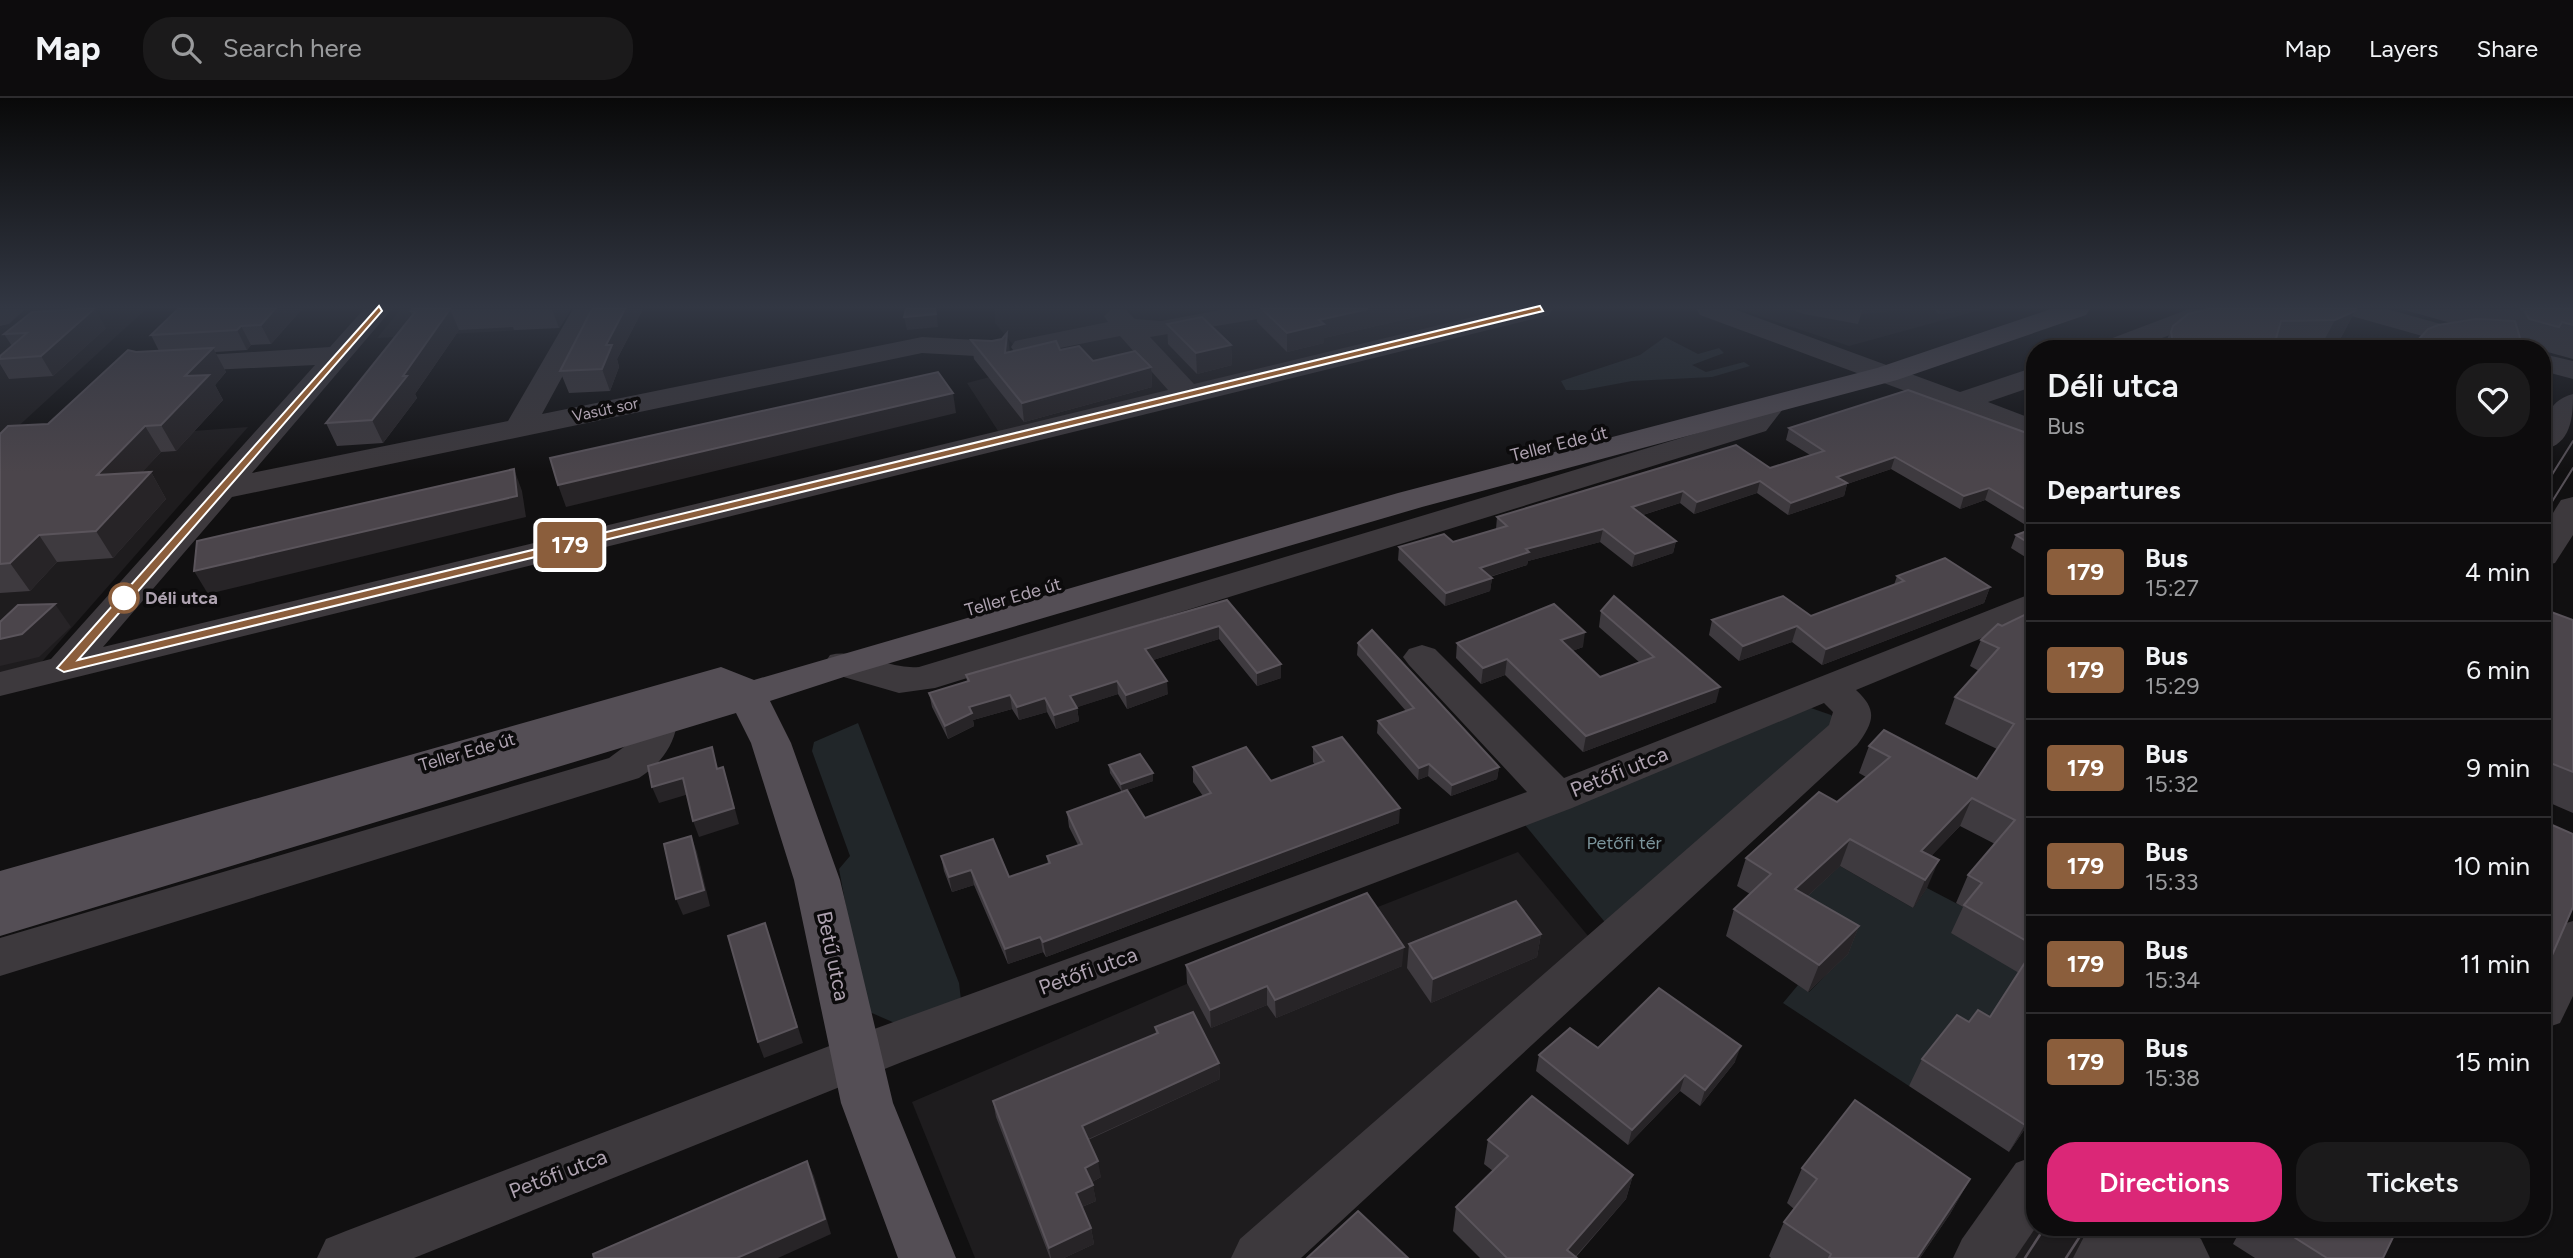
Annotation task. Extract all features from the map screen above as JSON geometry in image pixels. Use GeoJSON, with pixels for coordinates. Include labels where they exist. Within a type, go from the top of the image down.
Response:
{"type":"FeatureCollection","features":[{"type":"Feature","properties":{"kind":"main road","name":"Teller Ede út"},"geometry":{"type":"LineString","coordinates":[[0,888],[729,689],[1397,486],[1694,409],[1855,363]]}},
{"type":"Feature","properties":{"kind":"main road","name":"Teller Ede út"},"geometry":{"type":"LineString","coordinates":[[1772,405],[1918,363]]}},
{"type":"Feature","properties":{"kind":"main road","name":"Teller Ede út"},"geometry":{"type":"LineString","coordinates":[[0,918],[657,725],[729,689],[843,664]]}},
{"type":"Feature","properties":{"kind":"main road","name":"Betű utca"},"geometry":{"type":"LineString","coordinates":[[729,689],[771,743],[817,880],[867,1103],[928,1258]]}},
{"type":"Feature","properties":{"kind":"street"},"geometry":{"type":"LineString","coordinates":[[150,365],[185,363]]}},
{"type":"Feature","properties":{"kind":"street"},"geometry":{"type":"LineString","coordinates":[[64,668],[217,490],[333,363]]}},
{"type":"Feature","properties":{"kind":"street"},"geometry":{"type":"LineString","coordinates":[[520,426],[555,363]]}},
{"type":"Feature","properties":{"kind":"street","name":"Vasút sor"},"geometry":{"type":"LineString","coordinates":[[217,490],[832,363]]}},
{"type":"Feature","properties":{"kind":"street"},"geometry":{"type":"LineString","coordinates":[[1159,363],[1188,395]]}},
{"type":"Feature","properties":{"kind":"street"},"geometry":{"type":"LineString","coordinates":[[0,684],[1318,363]]}},
{"type":"Feature","properties":{"kind":"street"},"geometry":{"type":"LineString","coordinates":[[1855,363],[2026,427]]}},
{"type":"Feature","properties":{"kind":"street"},"geometry":{"type":"LineString","coordinates":[[2551,364],[2573,370]]}},
{"type":"Feature","properties":{"kind":"street"},"geometry":{"type":"LineString","coordinates":[[1960,402],[2026,379]]}},
{"type":"Feature","properties":{"kind":"street"},"geometry":{"type":"LineString","coordinates":[[2551,432],[2573,403]]}},
{"type":"Feature","properties":{"kind":"street","name":"Teller Ede út"},"geometry":{"type":"LineString","coordinates":[[843,664],[899,681],[920,679],[1755,425],[1772,405]]}},
{"type":"Feature","properties":{"kind":"street"},"geometry":{"type":"LineString","coordinates":[[2551,543],[2573,507]]}},
{"type":"Feature","properties":{"kind":"street","name":"Petőfi utca"},"geometry":{"type":"LineString","coordinates":[[346,1258],[855,1058],[1557,797],[2026,607]]}},
{"type":"Feature","properties":{"kind":"street"},"geometry":{"type":"LineString","coordinates":[[1422,657],[1557,797]]}},
{"type":"Feature","properties":{"kind":"street"},"geometry":{"type":"LineString","coordinates":[[1260,1258],[1843,735],[1853,722],[1853,709],[1831,688]]}},
{"type":"Feature","properties":{"kind":"street"},"geometry":{"type":"LineString","coordinates":[[0,957],[624,768],[642,757],[652,745],[657,725]]}},
{"type":"Feature","properties":{"kind":"street"},"geometry":{"type":"LineString","coordinates":[[2551,990],[2573,939]]}},
{"type":"Feature","properties":{"kind":"street"},"geometry":{"type":"LineString","coordinates":[[1982,1258],[2026,1194]]}},
{"type":"Feature","properties":{"kind":"street"},"geometry":{"type":"LineString","coordinates":[[2102,1258],[2115,1236]]}},
{"type":"Feature","properties":{"kind":"street"},"geometry":{"type":"LineString","coordinates":[[2160,1236],[2167,1248],[2181,1258]]}},
{"type":"Feature","properties":{"kind":"street"},"geometry":{"type":"LineString","coordinates":[[2128,1258],[2165,1258]]}},
{"type":"Feature","properties":{"kind":"shaded area"},"geometry":{"type":"Polygon","coordinates":[[[0,363],[87,363],[0,443],[0,363]]]}},
{"type":"Feature","properties":{"kind":"shaded area"},"geometry":{"type":"Polygon","coordinates":[[[1029,363],[1297,363],[1000,434],[967,383],[1031,366],[1029,363]]]}},
{"type":"Feature","properties":{"kind":"shaded area"},"geometry":{"type":"Polygon","coordinates":[[[248,427],[39,665],[0,674],[0,445],[248,427]]]}},
{"type":"Feature","properties":{"kind":"shaded area"},"geometry":{"type":"Polygon","coordinates":[[[1518,852],[1599,949],[1237,1258],[975,1258],[912,1102],[1240,961],[1518,852]]]}},
{"type":"Feature","properties":{"kind":"shaded area"},"geometry":{"type":"Polygon","coordinates":[[[2026,1159],[2026,1236],[2164,1236],[2197,1258],[1956,1258],[2026,1159]]]}},
{"type":"Feature","properties":{"kind":"green space"},"geometry":{"type":"Polygon","coordinates":[[[1615,363],[1697,363],[1692,365],[1706,372],[1740,363],[1750,366],[1712,377],[1632,381],[1584,390],[1566,390],[1561,381],[1615,363]]]}},
{"type":"Feature","properties":{"kind":"green space","name":"Petőfi tér"},"geometry":{"type":"Polygon","coordinates":[[[1811,708],[1831,715],[1838,724],[1613,932],[1521,820],[1811,708]]]}},
{"type":"Feature","properties":{"kind":"green space"},"geometry":{"type":"Polygon","coordinates":[[[858,723],[959,983],[961,1000],[897,1024],[865,1010],[839,869],[850,856],[812,751],[814,742],[858,723]]]}},
{"type":"Feature","properties":{"kind":"green space"},"geometry":{"type":"Polygon","coordinates":[[[1840,866],[1913,908],[1927,888],[1969,910],[2026,973],[2026,991],[1985,1030],[1943,1042],[1909,1086],[1783,1003],[1798,985],[1809,992],[1847,954],[1786,916],[1840,866]]]}},
{"type":"Feature","properties":{"kind":"building"},"geometry":{"type":"Polygon","coordinates":[[[114,363],[198,363],[185,376],[209,375],[161,425],[145,426],[97,475],[151,472],[96,531],[39,535],[10,563],[0,564],[0,434],[8,426],[48,424],[114,363]]]}},
{"type":"Feature","properties":{"kind":"building"},"geometry":{"type":"Polygon","coordinates":[[[374,363],[412,363],[403,376],[407,376],[372,420],[326,423],[374,363]]]}},
{"type":"Feature","properties":{"kind":"building"},"geometry":{"type":"Polygon","coordinates":[[[564,363],[604,363],[602,369],[560,371],[564,363]]]}},
{"type":"Feature","properties":{"kind":"building"},"geometry":{"type":"Polygon","coordinates":[[[990,363],[1147,363],[1151,367],[1022,403],[990,363]]]}},
{"type":"Feature","properties":{"kind":"building"},"geometry":{"type":"Polygon","coordinates":[[[938,372],[953,393],[558,485],[550,458],[938,372]]]}},
{"type":"Feature","properties":{"kind":"building"},"geometry":{"type":"Polygon","coordinates":[[[1908,390],[2026,433],[2026,510],[1989,488],[1964,496],[1895,457],[1837,477],[1847,483],[1791,503],[1760,481],[1697,502],[1683,491],[1632,507],[1676,541],[1635,554],[1603,529],[1526,549],[1529,552],[1480,568],[1492,578],[1446,593],[1399,547],[1444,534],[1453,542],[1507,526],[1497,517],[1736,445],[1770,468],[1824,451],[1789,428],[1908,390]]]}},
{"type":"Feature","properties":{"kind":"building"},"geometry":{"type":"Polygon","coordinates":[[[514,469],[517,496],[194,571],[197,541],[514,469]]]}},
{"type":"Feature","properties":{"kind":"building"},"geometry":{"type":"Polygon","coordinates":[[[2026,531],[2026,541],[2016,535],[2026,531]]]}},
{"type":"Feature","properties":{"kind":"building"},"geometry":{"type":"Polygon","coordinates":[[[1945,558],[1990,587],[1826,649],[1797,626],[1743,646],[1712,620],[1783,596],[1811,616],[1904,581],[1897,576],[1945,558]]]}},
{"type":"Feature","properties":{"kind":"building"},"geometry":{"type":"Polygon","coordinates":[[[1614,596],[1720,687],[1586,736],[1507,659],[1483,668],[1457,643],[1554,604],[1585,632],[1561,640],[1600,677],[1654,657],[1601,611],[1614,596]]]}},
{"type":"Feature","properties":{"kind":"building"},"geometry":{"type":"Polygon","coordinates":[[[1227,600],[1281,664],[1257,673],[1219,626],[1145,649],[1167,681],[1126,695],[1117,681],[1070,696],[1077,708],[1054,715],[1045,698],[1017,707],[1010,695],[969,707],[972,713],[945,726],[929,693],[969,681],[966,675],[1227,600]]]}},
{"type":"Feature","properties":{"kind":"building"},"geometry":{"type":"Polygon","coordinates":[[[55,604],[22,634],[0,639],[0,622],[18,605],[55,604]]]}},
{"type":"Feature","properties":{"kind":"building"},"geometry":{"type":"Polygon","coordinates":[[[2551,612],[2573,620],[2573,772],[2551,763],[2551,612]]]}},
{"type":"Feature","properties":{"kind":"building"},"geometry":{"type":"Polygon","coordinates":[[[2026,614],[2026,941],[1964,905],[1982,883],[1968,875],[2015,820],[1972,798],[1921,851],[1939,860],[1925,880],[1850,839],[1795,889],[1859,926],[1819,965],[1734,909],[1771,874],[1746,858],[1819,792],[1837,802],[1890,757],[1869,746],[1884,730],[1977,779],[2014,724],[1955,697],[1999,648],[1981,640],[1998,624],[2002,626],[2026,614]]]}},
{"type":"Feature","properties":{"kind":"building"},"geometry":{"type":"Polygon","coordinates":[[[1372,630],[1499,767],[1452,785],[1429,764],[1419,768],[1378,721],[1414,708],[1358,643],[1372,630]]]}},
{"type":"Feature","properties":{"kind":"building"},"geometry":{"type":"Polygon","coordinates":[[[1342,737],[1400,808],[1043,942],[1040,937],[1005,949],[971,870],[949,877],[941,856],[993,839],[1009,877],[1050,863],[1047,856],[1082,844],[1067,812],[1127,790],[1145,818],[1211,793],[1193,767],[1246,747],[1271,781],[1324,761],[1313,747],[1342,737]]]}},
{"type":"Feature","properties":{"kind":"building"},"geometry":{"type":"Polygon","coordinates":[[[712,747],[717,769],[723,767],[734,808],[693,821],[683,778],[652,787],[648,766],[712,747]]]}},
{"type":"Feature","properties":{"kind":"building"},"geometry":{"type":"Polygon","coordinates":[[[1140,754],[1153,773],[1121,784],[1109,765],[1140,754]]]}},
{"type":"Feature","properties":{"kind":"building"},"geometry":{"type":"Polygon","coordinates":[[[2551,824],[2573,834],[2573,907],[2551,958],[2551,824]]]}},
{"type":"Feature","properties":{"kind":"building"},"geometry":{"type":"Polygon","coordinates":[[[691,836],[704,890],[676,899],[664,844],[691,836]]]}},
{"type":"Feature","properties":{"kind":"building"},"geometry":{"type":"Polygon","coordinates":[[[1367,893],[1404,947],[1275,1000],[1267,986],[1210,1010],[1186,965],[1367,893]]]}},
{"type":"Feature","properties":{"kind":"building"},"geometry":{"type":"Polygon","coordinates":[[[1516,901],[1541,934],[1433,979],[1409,944],[1516,901]]]}},
{"type":"Feature","properties":{"kind":"building"},"geometry":{"type":"Polygon","coordinates":[[[765,923],[797,1027],[758,1042],[728,936],[765,923]]]}},
{"type":"Feature","properties":{"kind":"building"},"geometry":{"type":"Polygon","coordinates":[[[2026,961],[2025,1125],[1922,1059],[1957,1015],[1969,1022],[1978,1010],[1990,1017],[2026,961]]]}},
{"type":"Feature","properties":{"kind":"building"},"geometry":{"type":"Polygon","coordinates":[[[1659,988],[1741,1046],[1705,1090],[1685,1075],[1632,1130],[1539,1055],[1570,1028],[1598,1048],[1659,988]]]}},
{"type":"Feature","properties":{"kind":"building"},"geometry":{"type":"Polygon","coordinates":[[[1193,1012],[1219,1063],[1082,1126],[1098,1161],[1085,1168],[1093,1185],[1076,1193],[1091,1228],[1049,1248],[993,1101],[1158,1033],[1155,1027],[1193,1012]]]}},
{"type":"Feature","properties":{"kind":"building"},"geometry":{"type":"Polygon","coordinates":[[[1532,1096],[1633,1175],[1567,1250],[1577,1258],[1507,1258],[1456,1207],[1508,1156],[1488,1140],[1532,1096]]]}},
{"type":"Feature","properties":{"kind":"building"},"geometry":{"type":"Polygon","coordinates":[[[1855,1100],[1970,1179],[1917,1258],[1829,1258],[1831,1254],[1784,1222],[1817,1179],[1802,1168],[1855,1100]]]}},
{"type":"Feature","properties":{"kind":"building"},"geometry":{"type":"Polygon","coordinates":[[[807,1161],[825,1219],[737,1258],[594,1258],[593,1254],[807,1161]]]}},
{"type":"Feature","properties":{"kind":"building"},"geometry":{"type":"Polygon","coordinates":[[[1358,1211],[1408,1258],[1307,1258],[1358,1211]]]}},
{"type":"Feature","properties":{"kind":"building"},"geometry":{"type":"Polygon","coordinates":[[[2292,1236],[2394,1236],[2383,1258],[2327,1258],[2292,1236]]]}},
{"type":"Feature","properties":{"kind":"tram line"},"geometry":{"type":"LineString","coordinates":[[2551,476],[2573,441]]}},
{"type":"Feature","properties":{"kind":"tram line"},"geometry":{"type":"LineString","coordinates":[[2551,503],[2573,468]]}},
{"type":"Feature","properties":{"kind":"tram line"},"geometry":{"type":"LineString","coordinates":[[2025,1258],[2039,1236]]}},
{"type":"Feature","properties":{"kind":"tram line"},"geometry":{"type":"LineString","coordinates":[[2066,1258],[2080,1236]]}},
{"type":"Feature","properties":{"kind":"bus line","name":"179"},"geometry":{"type":"LineString","coordinates":[[333,363],[217,490],[64,668],[1317,363]]}},
{"type":"Feature","properties":{"kind":"place","name":"Déli utca"},"geometry":{"type":"Point","coordinates":[124,598]}}]}
